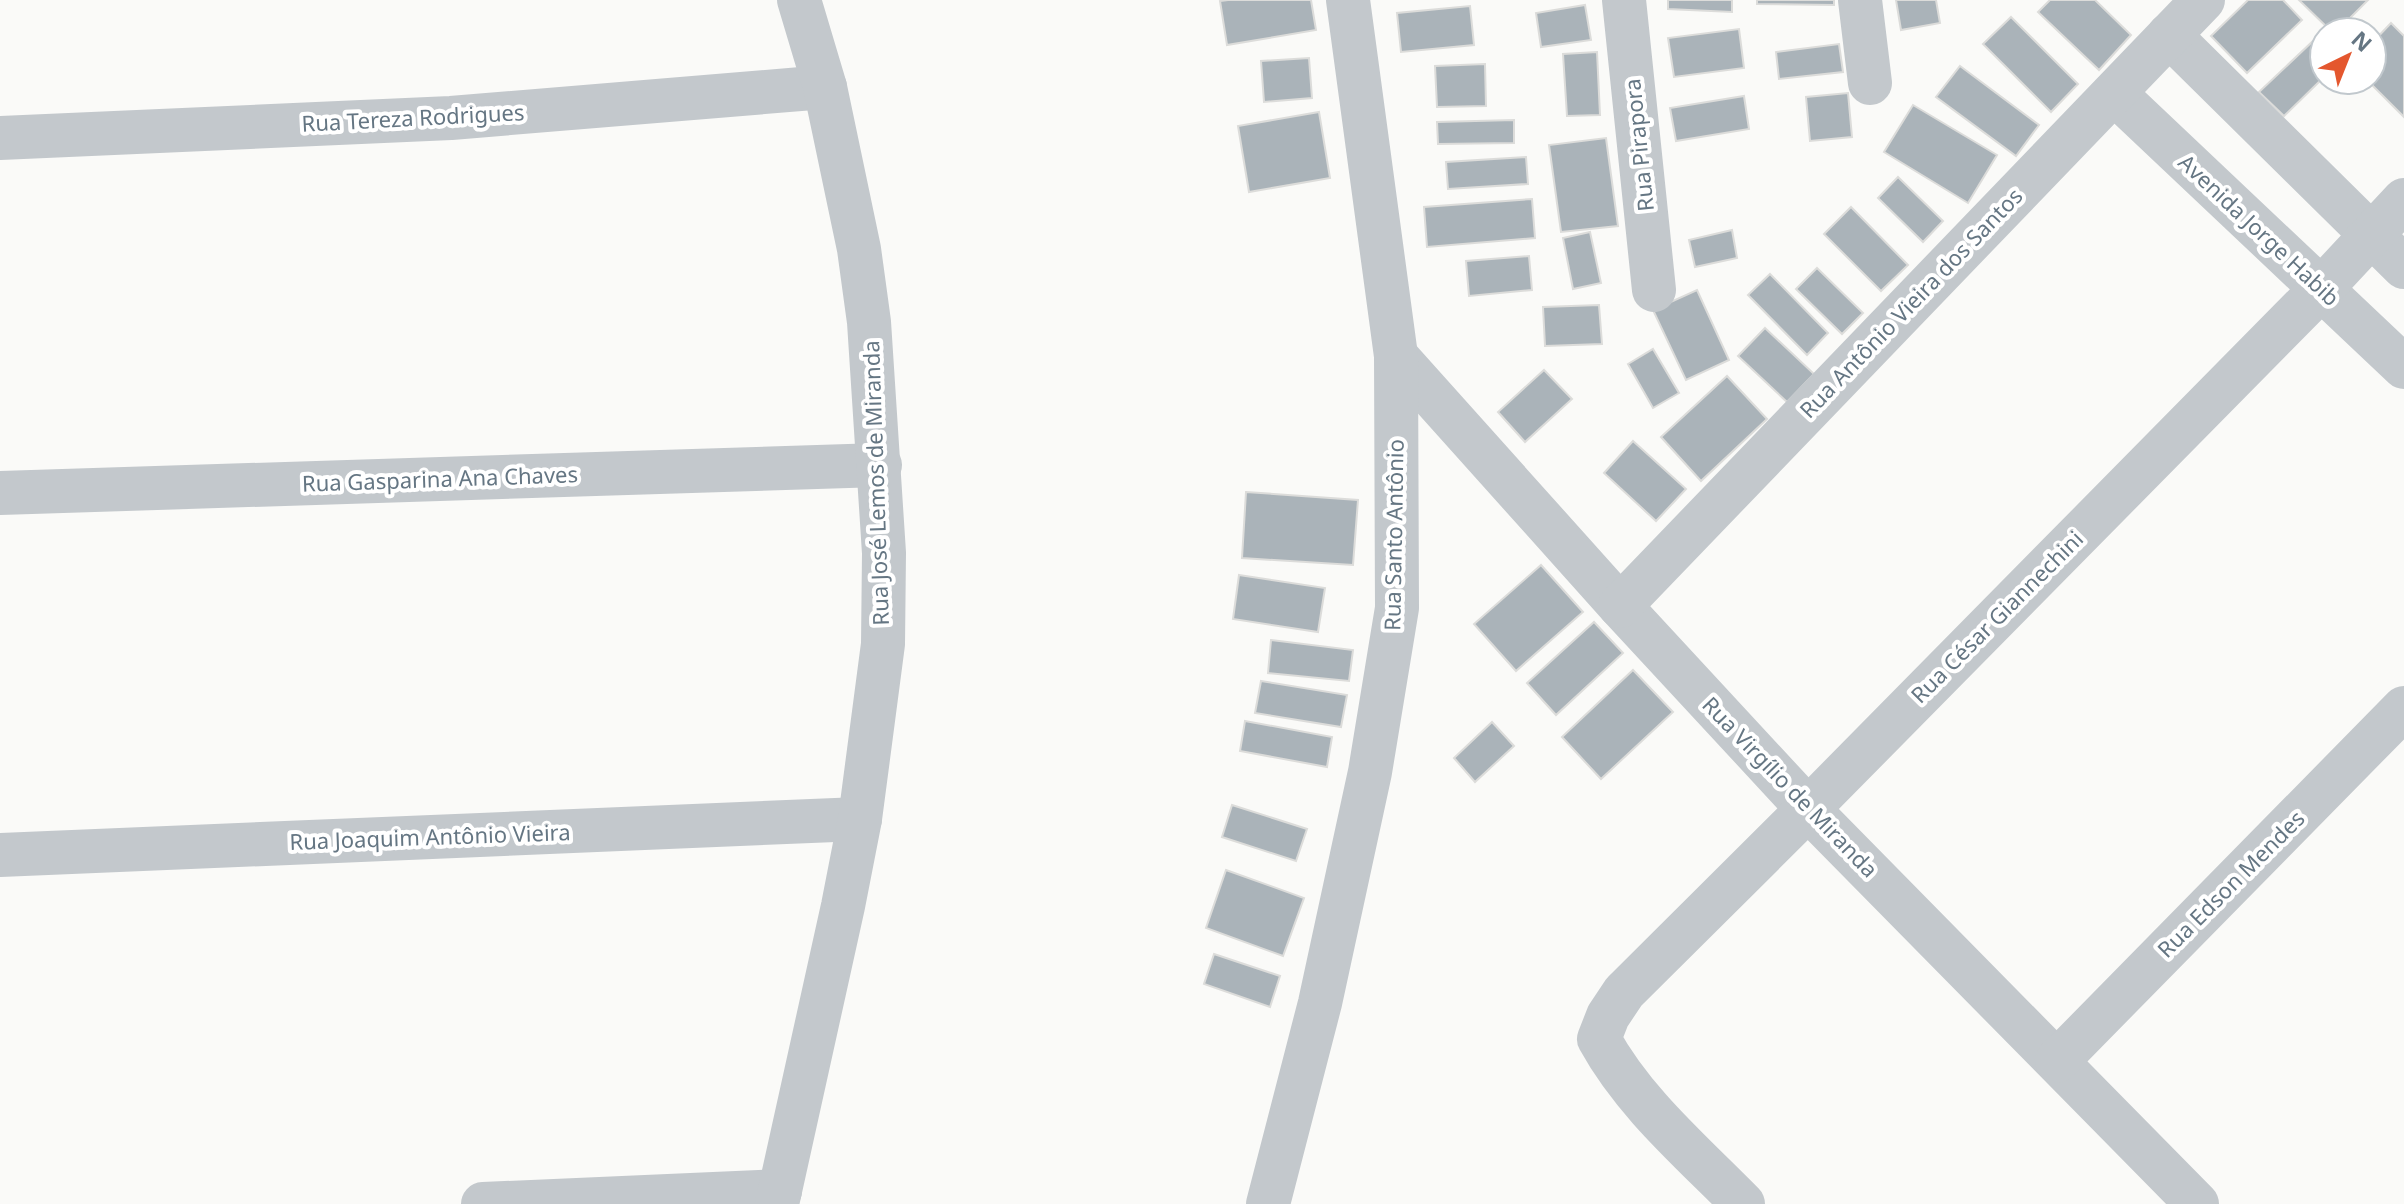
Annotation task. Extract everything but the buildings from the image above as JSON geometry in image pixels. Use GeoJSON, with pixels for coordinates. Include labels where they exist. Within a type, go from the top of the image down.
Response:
{"type":"FeatureCollection","features":[{"type":"Feature","properties":{"kind":"street","name":"Rua José Lemos de Miranda"},"geometry":{"type":"LineString","coordinates":[[778,1197],[860,819],[883,644],[884,553],[869,322],[859,249],[825,87],[799,0]]}},
{"type":"Feature","properties":{"kind":"street","name":"Rua Santo Antônio"},"geometry":{"type":"LineString","coordinates":[[1268,1204],[1320,1003],[1370,772],[1397,608],[1396,356],[1348,0]]}},
{"type":"Feature","properties":{"kind":"street","name":"Rua Pirapora"},"geometry":{"type":"LineString","coordinates":[[1624,0],[1654,290]]}},
{"type":"Feature","properties":{"kind":"street"},"geometry":{"type":"LineString","coordinates":[[1860,0],[1870,83]]}},
{"type":"Feature","properties":{"kind":"street","name":"Rua Antônio Vieira dos Santos"},"geometry":{"type":"LineString","coordinates":[[1620,606],[2203,0]]}},
{"type":"Feature","properties":{"kind":"street"},"geometry":{"type":"LineString","coordinates":[[2169,35],[2404,267]]}},
{"type":"Feature","properties":{"kind":"street","name":"Rua Tereza Rodrigues"},"geometry":{"type":"LineString","coordinates":[[0,138],[451,118],[825,87]]}},
{"type":"Feature","properties":{"kind":"street","name":"Avenida Jorge Habib"},"geometry":{"type":"LineString","coordinates":[[2114,93],[2404,367]]}},
{"type":"Feature","properties":{"kind":"street","name":"Rua César Giannechini"},"geometry":{"type":"LineString","coordinates":[[1743,1204],[1633,1092],[1612,1063],[1599,1039],[1608,1016],[1624,992],[2321,289],[2404,200]]}},
{"type":"Feature","properties":{"kind":"street","name":"Rua Virgílio de Miranda"},"geometry":{"type":"LineString","coordinates":[[1396,356],[1620,606],[1808,809],[2197,1204]]}},
{"type":"Feature","properties":{"kind":"street","name":"Rua Gasparina Ana Chaves"},"geometry":{"type":"LineString","coordinates":[[0,493],[880,465]]}},
{"type":"Feature","properties":{"kind":"street","name":"Rua Edson Mendes"},"geometry":{"type":"LineString","coordinates":[[2057,1061],[2404,708]]}},
{"type":"Feature","properties":{"kind":"street","name":"Rua Joaquim Antônio Vieira"},"geometry":{"type":"LineString","coordinates":[[0,855],[860,819]]}},
{"type":"Feature","properties":{"kind":"street"},"geometry":{"type":"LineString","coordinates":[[483,1204],[778,1197]]}}]}
